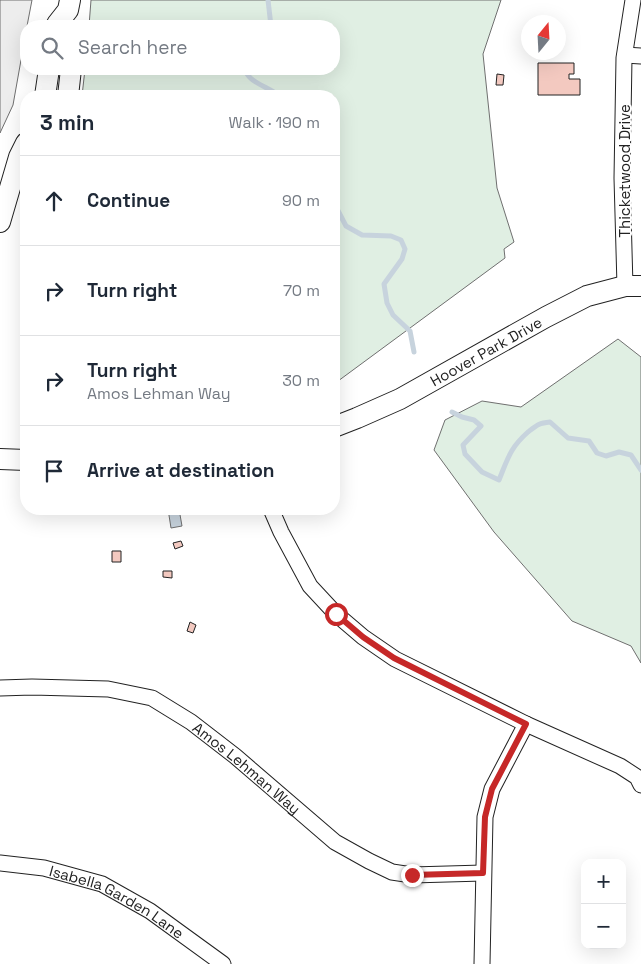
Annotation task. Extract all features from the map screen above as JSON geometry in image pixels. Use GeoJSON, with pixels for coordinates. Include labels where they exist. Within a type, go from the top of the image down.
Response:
{"type":"FeatureCollection","features":[{"type":"Feature","properties":{"kind":"street","name":"Thicketwood Drive"},"geometry":{"type":"LineString","coordinates":[[633,0],[625,56],[622,178],[633,286]]}},
{"type":"Feature","properties":{"kind":"street"},"geometry":{"type":"LineString","coordinates":[[625,56],[641,56]]}},
{"type":"Feature","properties":{"kind":"street"},"geometry":{"type":"LineString","coordinates":[[46,90],[48,75]]}},
{"type":"Feature","properties":{"kind":"street"},"geometry":{"type":"LineString","coordinates":[[69,90],[70,75]]}},
{"type":"Feature","properties":{"kind":"street"},"geometry":{"type":"LineString","coordinates":[[0,222],[20,155]]}},
{"type":"Feature","properties":{"kind":"street"},"geometry":{"type":"LineString","coordinates":[[9,192],[20,182]]}},
{"type":"Feature","properties":{"kind":"street","name":"Hoover Park Drive"},"geometry":{"type":"LineString","coordinates":[[340,425],[400,399],[587,296],[633,286]]}},
{"type":"Feature","properties":{"kind":"street"},"geometry":{"type":"LineString","coordinates":[[0,459],[20,460]]}},
{"type":"Feature","properties":{"kind":"street"},"geometry":{"type":"LineString","coordinates":[[274,515],[310,586],[336,614],[363,637],[394,658],[526,724],[620,766],[636,777],[641,785]]}},
{"type":"Feature","properties":{"kind":"street","name":"Amos Lehman Way"},"geometry":{"type":"LineString","coordinates":[[0,688],[108,689],[152,698],[191,722],[235,756],[335,842],[369,861],[392,872],[412,875],[483,873]]}},
{"type":"Feature","properties":{"kind":"street"},"geometry":{"type":"LineString","coordinates":[[482,964],[485,817],[492,789],[526,724]]}},
{"type":"Feature","properties":{"kind":"street","name":"Isabella Garden Lane"},"geometry":{"type":"LineString","coordinates":[[0,863],[44,868],[102,884],[150,911],[223,964]]}},
{"type":"Feature","properties":{"kind":"green space"},"geometry":{"type":"Polygon","coordinates":[[[91,0],[501,0],[483,54],[497,188],[514,242],[504,249],[505,258],[340,380],[340,90],[83,90],[84,75],[340,75],[340,20],[89,20],[91,0]]]}},
{"type":"Feature","properties":{"kind":"green space"},"geometry":{"type":"Polygon","coordinates":[[[618,339],[641,357],[641,663],[631,646],[572,621],[494,532],[434,450],[445,420],[482,401],[521,407],[618,339]]]}},
{"type":"Feature","properties":{"kind":"shaded area"},"geometry":{"type":"Polygon","coordinates":[[[0,0],[32,0],[28,20],[20,20],[20,66],[13,105],[0,133],[0,0]]]}},
{"type":"Feature","properties":{"kind":"shaded area"},"geometry":{"type":"Polygon","coordinates":[[[169,515],[180,515],[182,526],[171,528],[169,515]]]}},
{"type":"Feature","properties":{"kind":"building"},"geometry":{"type":"Polygon","coordinates":[[[538,63],[574,63],[574,74],[569,74],[569,79],[580,79],[580,95],[538,95],[538,63]]]}},
{"type":"Feature","properties":{"kind":"building"},"geometry":{"type":"Polygon","coordinates":[[[497,74],[504,75],[503,85],[496,85],[497,74]]]}},
{"type":"Feature","properties":{"kind":"building"},"geometry":{"type":"Polygon","coordinates":[[[181,541],[183,546],[175,549],[173,543],[181,541]]]}},
{"type":"Feature","properties":{"kind":"building"},"geometry":{"type":"Polygon","coordinates":[[[112,551],[121,551],[121,562],[112,562],[112,551]]]}},
{"type":"Feature","properties":{"kind":"building"},"geometry":{"type":"Polygon","coordinates":[[[163,571],[172,571],[172,578],[163,577],[163,571]]]}},
{"type":"Feature","properties":{"kind":"building"},"geometry":{"type":"Polygon","coordinates":[[[190,622],[196,625],[193,633],[187,631],[190,622]]]}},
{"type":"Feature","properties":{"kind":"waterway"},"geometry":{"type":"LineString","coordinates":[[268,0],[270,20]]}},
{"type":"Feature","properties":{"kind":"waterway"},"geometry":{"type":"LineString","coordinates":[[248,75],[270,90]]}},
{"type":"Feature","properties":{"kind":"waterway"},"geometry":{"type":"LineString","coordinates":[[340,214],[346,226],[362,235],[391,236],[401,240],[405,249],[402,259],[384,284],[387,303],[393,315],[410,331],[414,352]]}},
{"type":"Feature","properties":{"kind":"waterway"},"geometry":{"type":"LineString","coordinates":[[452,412],[474,420],[481,426],[463,445],[465,454],[482,472],[499,480],[517,443],[536,426],[550,422],[568,438],[589,441],[597,453],[606,456],[619,452],[631,455],[641,470]]}},
{"type":"Feature","properties":{"kind":"route"},"geometry":{"type":"LineString","coordinates":[[336,614],[363,637],[394,658],[526,724],[492,789],[485,817],[483,873],[412,875]]}}]}
